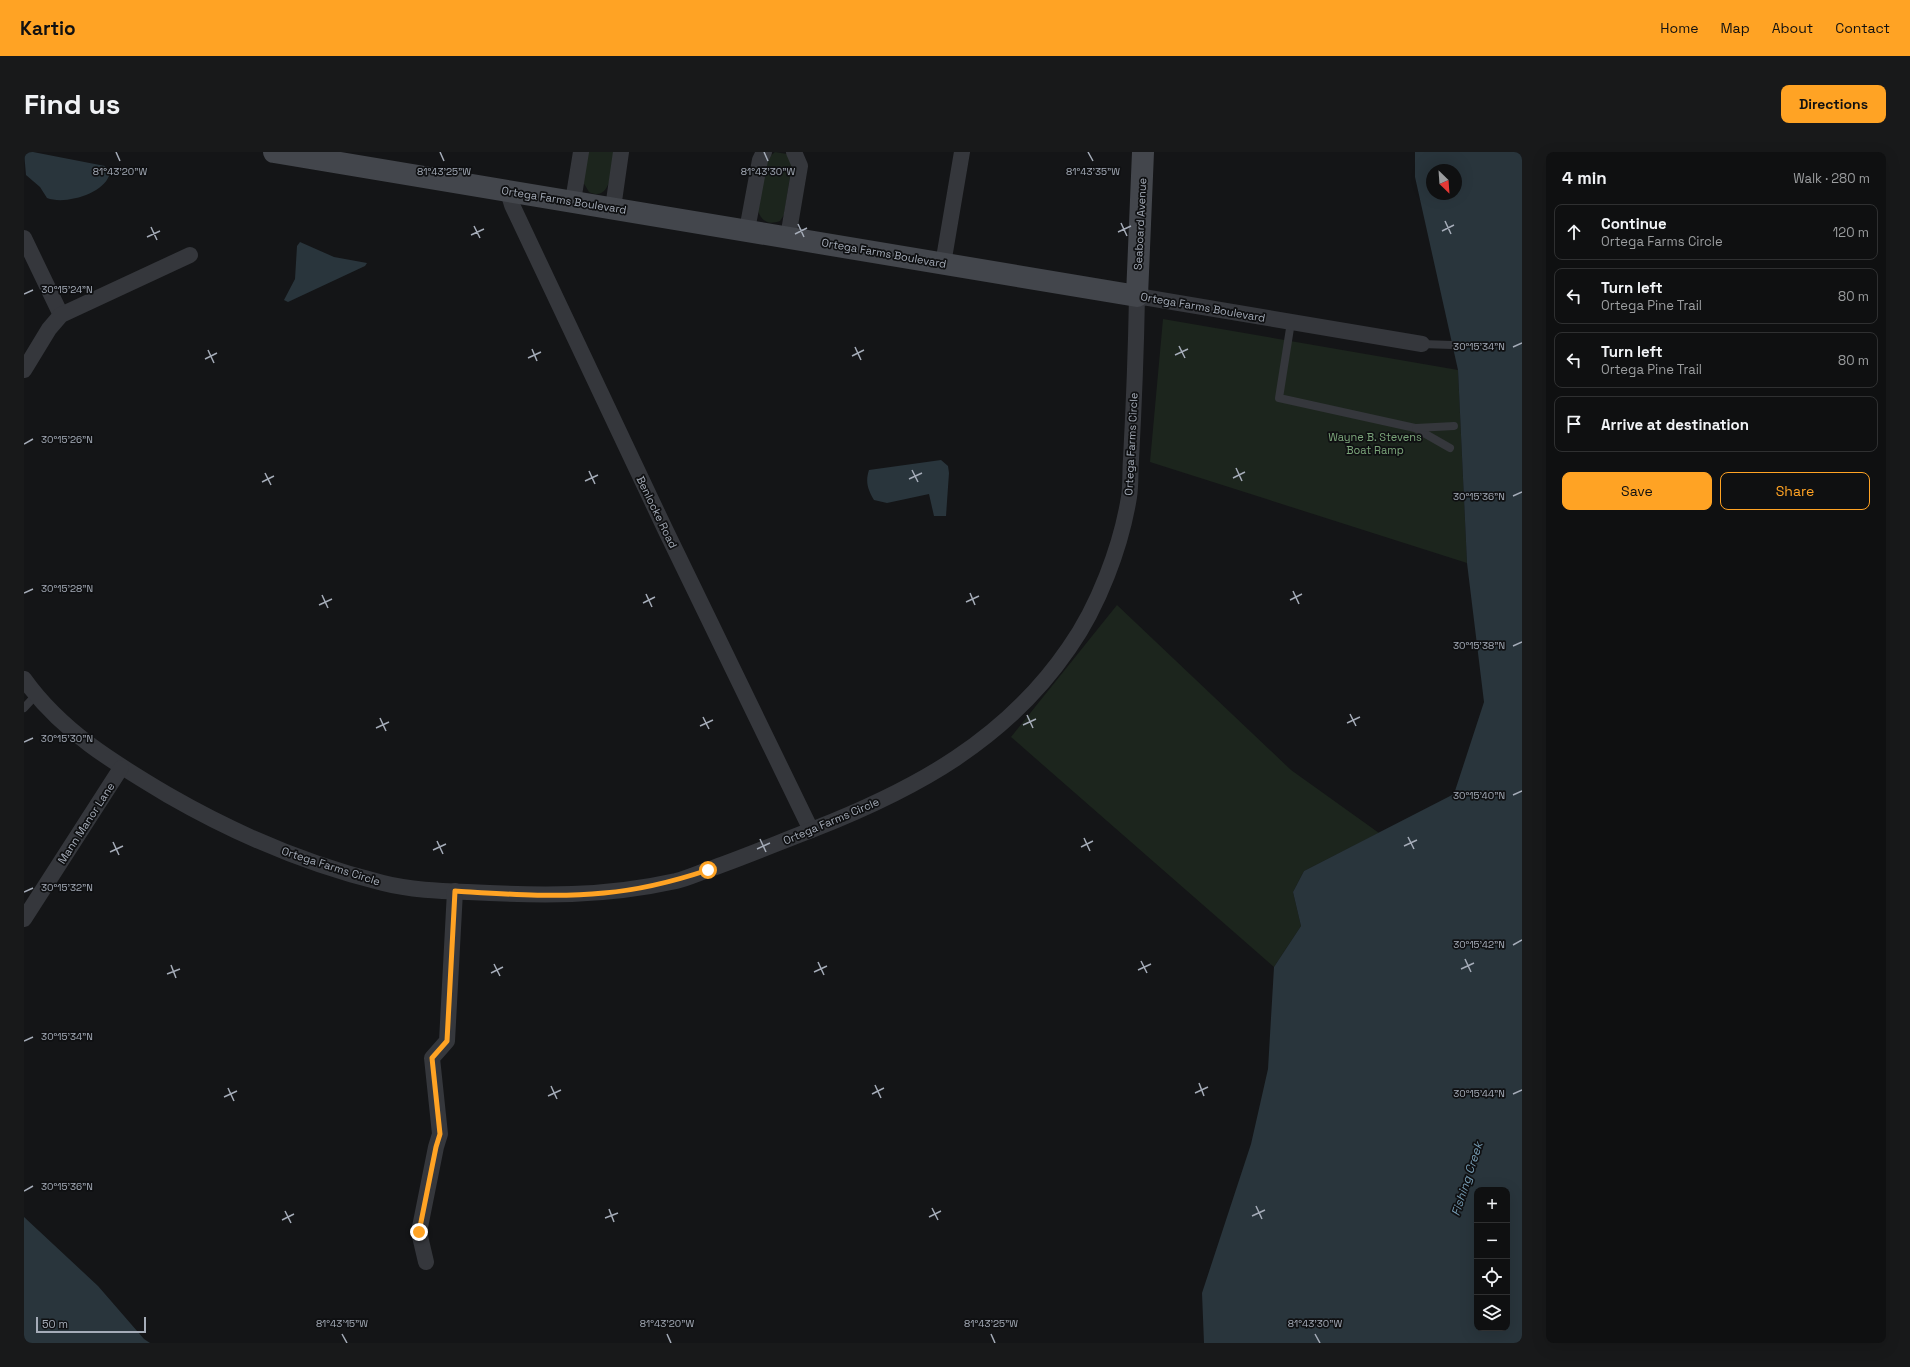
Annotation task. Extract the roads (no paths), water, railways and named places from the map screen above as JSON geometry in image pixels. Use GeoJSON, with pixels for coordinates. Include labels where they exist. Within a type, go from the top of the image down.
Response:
{"type":"FeatureCollection","features":[{"type":"Feature","properties":{"kind":"street","name":"Ortega Farms Boulevard"},"geometry":{"type":"LineString","coordinates":[[274,152],[1422,344]]}},
{"type":"Feature","properties":{"kind":"street"},"geometry":{"type":"LineString","coordinates":[[573,201],[581,152]]}},
{"type":"Feature","properties":{"kind":"street"},"geometry":{"type":"LineString","coordinates":[[613,208],[621,152]]}},
{"type":"Feature","properties":{"kind":"street"},"geometry":{"type":"LineString","coordinates":[[747,230],[760,160],[764,152]]}},
{"type":"Feature","properties":{"kind":"street"},"geometry":{"type":"LineString","coordinates":[[788,237],[800,166],[794,152]]}},
{"type":"Feature","properties":{"kind":"street"},"geometry":{"type":"LineString","coordinates":[[943,264],[962,152]]}},
{"type":"Feature","properties":{"kind":"street","name":"Seaboard Avenue"},"geometry":{"type":"LineString","coordinates":[[1137,296],[1143,152]]}},
{"type":"Feature","properties":{"kind":"street","name":"Benlocke Road"},"geometry":{"type":"LineString","coordinates":[[508,192],[512,206],[665,529],[811,830]]}},
{"type":"Feature","properties":{"kind":"street"},"geometry":{"type":"LineString","coordinates":[[24,238],[61,315]]}},
{"type":"Feature","properties":{"kind":"street"},"geometry":{"type":"LineString","coordinates":[[24,370],[49,329],[61,315],[190,255]]}},
{"type":"Feature","properties":{"kind":"street","name":"Ortega Farms Circle"},"geometry":{"type":"LineString","coordinates":[[24,680],[62,723],[122,768],[202,815],[247,837],[346,873],[387,884],[455,891],[531,896],[604,893],[679,880],[748,856],[811,830],[920,781],[958,758],[1010,718],[1052,672],[1071,646],[1096,600],[1114,554],[1129,496],[1134,408],[1137,296]]}},
{"type":"Feature","properties":{"kind":"street","name":"Mann Manor Lane"},"geometry":{"type":"LineString","coordinates":[[24,919],[122,768]]}},
{"type":"Feature","properties":{"kind":"street"},"geometry":{"type":"LineString","coordinates":[[426,1262],[419,1232],[440,1134],[432,1058],[447,1041],[455,891]]}},
{"type":"Feature","properties":{"kind":"lane"},"geometry":{"type":"LineString","coordinates":[[1290,322],[1279,398],[1415,428],[1454,426]]}},
{"type":"Feature","properties":{"kind":"lane"},"geometry":{"type":"LineString","coordinates":[[1422,344],[1452,345]]}},
{"type":"Feature","properties":{"kind":"lane"},"geometry":{"type":"LineString","coordinates":[[1415,428],[1450,448]]}},
{"type":"Feature","properties":{"kind":"lane"},"geometry":{"type":"LineString","coordinates":[[24,708],[36,695]]}},
{"type":"Feature","properties":{"kind":"water"},"geometry":{"type":"Polygon","coordinates":[[[24,152],[33,152],[105,166],[109,176],[99,188],[91,193],[73,199],[55,200],[47,198],[40,187],[26,175],[24,152]]]}},
{"type":"Feature","properties":{"kind":"water","name":"Fishing Creek"},"geometry":{"type":"Polygon","coordinates":[[[1415,152],[1522,152],[1522,1343],[1204,1343],[1202,1293],[1251,1144],[1268,1069],[1274,967],[1301,926],[1293,892],[1304,871],[1454,794],[1484,702],[1467,563],[1458,370],[1415,177],[1415,152]]]}},
{"type":"Feature","properties":{"kind":"water"},"geometry":{"type":"Polygon","coordinates":[[[300,242],[334,257],[367,263],[365,266],[288,302],[284,300],[295,279],[297,246],[300,242]]]}},
{"type":"Feature","properties":{"kind":"water"},"geometry":{"type":"Polygon","coordinates":[[[941,460],[948,466],[949,473],[946,516],[934,516],[929,494],[887,503],[874,500],[870,493],[867,482],[869,470],[941,460]]]}},
{"type":"Feature","properties":{"kind":"water"},"geometry":{"type":"Polygon","coordinates":[[[24,1217],[98,1286],[144,1339],[150,1343],[24,1343],[24,1217]]]}},
{"type":"Feature","properties":{"kind":"park label","name":"Wayne B. Stevens Boat Ramp"},"geometry":{"type":"Point","coordinates":[1375,443]}}]}
